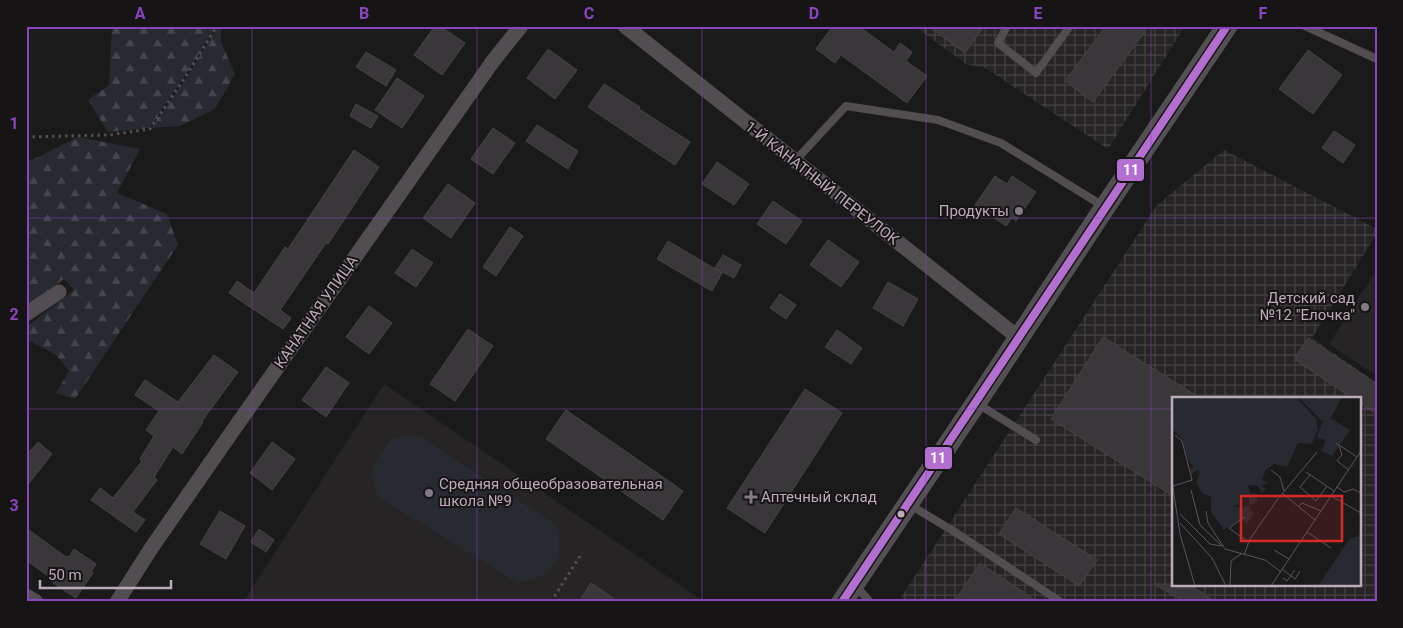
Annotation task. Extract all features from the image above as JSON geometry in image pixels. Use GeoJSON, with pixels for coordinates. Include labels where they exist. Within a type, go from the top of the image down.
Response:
{"type":"FeatureCollection","features":[{"type":"Feature","properties":{"kind":"main road"},"geometry":{"type":"LineString","coordinates":[[842,602],[1227,26]]}},
{"type":"Feature","properties":{"kind":"street","name":"КАНАТНАЯ УЛИЦА"},"geometry":{"type":"LineString","coordinates":[[117,602],[152,547],[303,331],[493,61],[521,26]]}},
{"type":"Feature","properties":{"kind":"street","name":"1-Й КАНАТНЫЙ ПЕРЕУЛОК"},"geometry":{"type":"LineString","coordinates":[[625,26],[794,162],[1019,338]]}},
{"type":"Feature","properties":{"kind":"street"},"geometry":{"type":"LineString","coordinates":[[26,314],[59,292]]}},
{"type":"Feature","properties":{"kind":"street"},"geometry":{"type":"LineString","coordinates":[[26,596],[36,602]]}},
{"type":"Feature","properties":{"kind":"lane"},"geometry":{"type":"LineString","coordinates":[[1007,26],[998,43],[1036,72],[1070,26]]}},
{"type":"Feature","properties":{"kind":"lane"},"geometry":{"type":"LineString","coordinates":[[1305,26],[1377,59]]}},
{"type":"Feature","properties":{"kind":"lane"},"geometry":{"type":"LineString","coordinates":[[794,162],[846,106],[938,120],[1001,143],[1105,207]]}},
{"type":"Feature","properties":{"kind":"lane"},"geometry":{"type":"LineString","coordinates":[[976,404],[1036,440]]}},
{"type":"Feature","properties":{"kind":"lane"},"geometry":{"type":"LineString","coordinates":[[908,504],[963,537],[1061,602]]}},
{"type":"Feature","properties":{"kind":"lane"},"geometry":{"type":"LineString","coordinates":[[854,584],[870,602]]}},
{"type":"Feature","properties":{"kind":"path"},"geometry":{"type":"LineString","coordinates":[[26,137],[109,135],[150,129],[218,26]]}},
{"type":"Feature","properties":{"kind":"path"},"geometry":{"type":"LineString","coordinates":[[551,602],[580,556]]}},
{"type":"Feature","properties":{"kind":"shaded area"},"geometry":{"type":"Polygon","coordinates":[[[914,26],[1185,26],[1108,149],[985,68],[966,64],[914,26]]]}},
{"type":"Feature","properties":{"kind":"shaded area"},"geometry":{"type":"Polygon","coordinates":[[[1224,150],[1377,229],[1377,233],[1312,338],[1377,383],[1377,602],[898,602],[1157,205],[1224,150]]]}},
{"type":"Feature","properties":{"kind":"shaded area","name":"Детский сад №12 \"Елочка\""},"geometry":{"type":"Polygon","coordinates":[[[1377,269],[1377,376],[1329,344],[1377,269]]]}},
{"type":"Feature","properties":{"kind":"shaded area","name":"Средняя общеобразовательная школа №9"},"geometry":{"type":"Polygon","coordinates":[[[384,384],[705,602],[243,602],[384,384]]]}},
{"type":"Feature","properties":{"kind":"green space"},"geometry":{"type":"Polygon","coordinates":[[[112,26],[217,26],[149,128],[108,132],[88,100],[109,85],[112,26]]]}},
{"type":"Feature","properties":{"kind":"green space"},"geometry":{"type":"Polygon","coordinates":[[[218,26],[221,26],[221,42],[235,74],[215,109],[180,126],[151,128],[185,80],[218,26]]]}},
{"type":"Feature","properties":{"kind":"green space"},"geometry":{"type":"Polygon","coordinates":[[[78,137],[140,149],[117,193],[167,214],[178,245],[75,399],[56,393],[69,371],[56,355],[26,339],[26,327],[74,290],[64,279],[26,306],[26,161],[34,159],[78,137]]]}},
{"type":"Feature","properties":{"kind":"green space"},"geometry":{"type":"Polygon","coordinates":[[[408,434],[421,437],[558,526],[559,550],[554,566],[540,576],[518,583],[378,497],[371,475],[376,460],[390,440],[408,434]]]}},
{"type":"Feature","properties":{"kind":"building"},"geometry":{"type":"Polygon","coordinates":[[[435,26],[440,26],[465,43],[442,75],[414,55],[435,26]]]}},
{"type":"Feature","properties":{"kind":"building"},"geometry":{"type":"Polygon","coordinates":[[[833,26],[858,26],[894,52],[900,43],[912,52],[906,61],[927,76],[907,103],[841,55],[835,63],[816,49],[833,26]]]}},
{"type":"Feature","properties":{"kind":"building"},"geometry":{"type":"Polygon","coordinates":[[[928,26],[984,26],[965,53],[928,26]]]}},
{"type":"Feature","properties":{"kind":"building"},"geometry":{"type":"Polygon","coordinates":[[[1106,26],[1149,26],[1093,102],[1065,81],[1106,26]]]}},
{"type":"Feature","properties":{"kind":"building"},"geometry":{"type":"Polygon","coordinates":[[[548,49],[577,70],[555,99],[527,78],[548,49]]]}},
{"type":"Feature","properties":{"kind":"building"},"geometry":{"type":"Polygon","coordinates":[[[1308,50],[1342,75],[1313,114],[1279,89],[1308,50]]]}},
{"type":"Feature","properties":{"kind":"building"},"geometry":{"type":"Polygon","coordinates":[[[366,52],[396,70],[386,86],[356,67],[366,52]]]}},
{"type":"Feature","properties":{"kind":"building"},"geometry":{"type":"Polygon","coordinates":[[[397,78],[424,96],[402,128],[375,110],[397,78]]]}},
{"type":"Feature","properties":{"kind":"building"},"geometry":{"type":"Polygon","coordinates":[[[604,84],[690,142],[675,165],[588,107],[604,84]]]}},
{"type":"Feature","properties":{"kind":"building"},"geometry":{"type":"Polygon","coordinates":[[[356,104],[378,116],[371,128],[350,116],[356,104]]]}},
{"type":"Feature","properties":{"kind":"building"},"geometry":{"type":"Polygon","coordinates":[[[537,125],[578,151],[568,169],[526,141],[537,125]]]}},
{"type":"Feature","properties":{"kind":"building"},"geometry":{"type":"Polygon","coordinates":[[[493,128],[515,143],[493,174],[471,159],[493,128]]]}},
{"type":"Feature","properties":{"kind":"building"},"geometry":{"type":"Polygon","coordinates":[[[1334,131],[1355,145],[1343,163],[1322,148],[1334,131]]]}},
{"type":"Feature","properties":{"kind":"building"},"geometry":{"type":"Polygon","coordinates":[[[354,150],[379,167],[328,244],[326,243],[280,310],[291,318],[283,329],[229,293],[237,281],[254,293],[285,247],[288,249],[354,150]]]}},
{"type":"Feature","properties":{"kind":"building"},"geometry":{"type":"Polygon","coordinates":[[[717,162],[749,184],[734,205],[702,184],[717,162]]]}},
{"type":"Feature","properties":{"kind":"building"},"geometry":{"type":"Polygon","coordinates":[[[995,176],[1007,184],[1012,176],[1036,192],[1016,221],[1012,218],[1006,226],[975,205],[995,176]]]}},
{"type":"Feature","properties":{"kind":"building"},"geometry":{"type":"Polygon","coordinates":[[[448,184],[475,203],[451,238],[423,218],[448,184]]]}},
{"type":"Feature","properties":{"kind":"building"},"geometry":{"type":"Polygon","coordinates":[[[773,201],[802,221],[786,244],[757,224],[773,201]]]}},
{"type":"Feature","properties":{"kind":"building"},"geometry":{"type":"Polygon","coordinates":[[[510,227],[523,236],[496,276],[483,267],[510,227]]]}},
{"type":"Feature","properties":{"kind":"building"},"geometry":{"type":"Polygon","coordinates":[[[828,240],[859,262],[841,287],[810,265],[828,240]]]}},
{"type":"Feature","properties":{"kind":"building"},"geometry":{"type":"Polygon","coordinates":[[[668,241],[722,273],[712,291],[657,259],[668,241]]]}},
{"type":"Feature","properties":{"kind":"building"},"geometry":{"type":"Polygon","coordinates":[[[412,249],[433,263],[416,287],[395,273],[412,249]]]}},
{"type":"Feature","properties":{"kind":"building"},"geometry":{"type":"Polygon","coordinates":[[[723,255],[741,265],[734,278],[715,268],[723,255]]]}},
{"type":"Feature","properties":{"kind":"building"},"geometry":{"type":"Polygon","coordinates":[[[888,282],[918,299],[903,326],[873,308],[888,282]]]}},
{"type":"Feature","properties":{"kind":"building"},"geometry":{"type":"Polygon","coordinates":[[[780,294],[796,305],[786,319],[770,308],[780,294]]]}},
{"type":"Feature","properties":{"kind":"building"},"geometry":{"type":"Polygon","coordinates":[[[369,306],[392,323],[369,354],[346,337],[369,306]]]}},
{"type":"Feature","properties":{"kind":"building"},"geometry":{"type":"Polygon","coordinates":[[[468,329],[493,346],[455,401],[430,384],[468,329]]]}},
{"type":"Feature","properties":{"kind":"building"},"geometry":{"type":"Polygon","coordinates":[[[837,330],[862,348],[851,364],[825,347],[837,330]]]}},
{"type":"Feature","properties":{"kind":"building"},"geometry":{"type":"Polygon","coordinates":[[[1103,337],[1198,397],[1172,397],[1172,495],[1051,419],[1103,337]]]}},
{"type":"Feature","properties":{"kind":"building"},"geometry":{"type":"Polygon","coordinates":[[[1308,338],[1377,384],[1377,414],[1360,404],[1360,397],[1351,397],[1294,359],[1308,338]]]}},
{"type":"Feature","properties":{"kind":"building"},"geometry":{"type":"Polygon","coordinates":[[[214,355],[238,372],[202,421],[182,454],[173,447],[154,477],[157,480],[133,512],[145,520],[136,532],[91,500],[100,488],[113,498],[142,461],[140,459],[154,436],[146,430],[159,411],[135,395],[145,380],[178,402],[214,355]]]}},
{"type":"Feature","properties":{"kind":"building"},"geometry":{"type":"Polygon","coordinates":[[[326,367],[349,383],[326,417],[302,400],[326,367]]]}},
{"type":"Feature","properties":{"kind":"building"},"geometry":{"type":"Polygon","coordinates":[[[805,389],[842,413],[765,533],[727,508],[805,389]]]}},
{"type":"Feature","properties":{"kind":"building"},"geometry":{"type":"Polygon","coordinates":[[[566,410],[683,491],[663,520],[546,439],[566,410]]]}},
{"type":"Feature","properties":{"kind":"building"},"geometry":{"type":"Polygon","coordinates":[[[38,442],[52,454],[26,487],[26,456],[38,442]]]}},
{"type":"Feature","properties":{"kind":"building"},"geometry":{"type":"Polygon","coordinates":[[[272,442],[295,459],[272,490],[250,473],[272,442]]]}},
{"type":"Feature","properties":{"kind":"building"},"geometry":{"type":"Polygon","coordinates":[[[1016,508],[1097,560],[1079,586],[999,534],[1016,508]]]}},
{"type":"Feature","properties":{"kind":"building"},"geometry":{"type":"Polygon","coordinates":[[[220,511],[245,526],[226,559],[200,544],[220,511]]]}},
{"type":"Feature","properties":{"kind":"building"},"geometry":{"type":"Polygon","coordinates":[[[26,528],[66,557],[69,557],[74,549],[96,564],[91,572],[93,573],[76,598],[50,581],[52,579],[26,560],[26,528]]]}},
{"type":"Feature","properties":{"kind":"building"},"geometry":{"type":"Polygon","coordinates":[[[259,529],[274,540],[266,552],[251,542],[259,529]]]}},
{"type":"Feature","properties":{"kind":"building"},"geometry":{"type":"Polygon","coordinates":[[[980,563],[1038,602],[954,602],[980,563]]]}},
{"type":"Feature","properties":{"kind":"building"},"geometry":{"type":"Polygon","coordinates":[[[591,583],[619,602],[579,602],[591,583]]]}},
{"type":"Feature","properties":{"kind":"building"},"geometry":{"type":"Polygon","coordinates":[[[1154,584],[1192,586],[1216,602],[1185,602],[1154,584]]]}},
{"type":"Feature","properties":{"kind":"transit line","name":"11"},"geometry":{"type":"LineString","coordinates":[[842,602],[1227,26]]}},
{"type":"Feature","properties":{"kind":"place","name":"Продукты"},"geometry":{"type":"Point","coordinates":[1019,211]}},
{"type":"Feature","properties":{"kind":"place","name":"Детский сад №12 \"Елочка\""},"geometry":{"type":"Point","coordinates":[1365,307]}},
{"type":"Feature","properties":{"kind":"place","name":"Средняя общеобразовательная школа №9"},"geometry":{"type":"Point","coordinates":[429,493]}},
{"type":"Feature","properties":{"kind":"place","name":"Аптечный склад"},"geometry":{"type":"Point","coordinates":[751,497]}}]}
